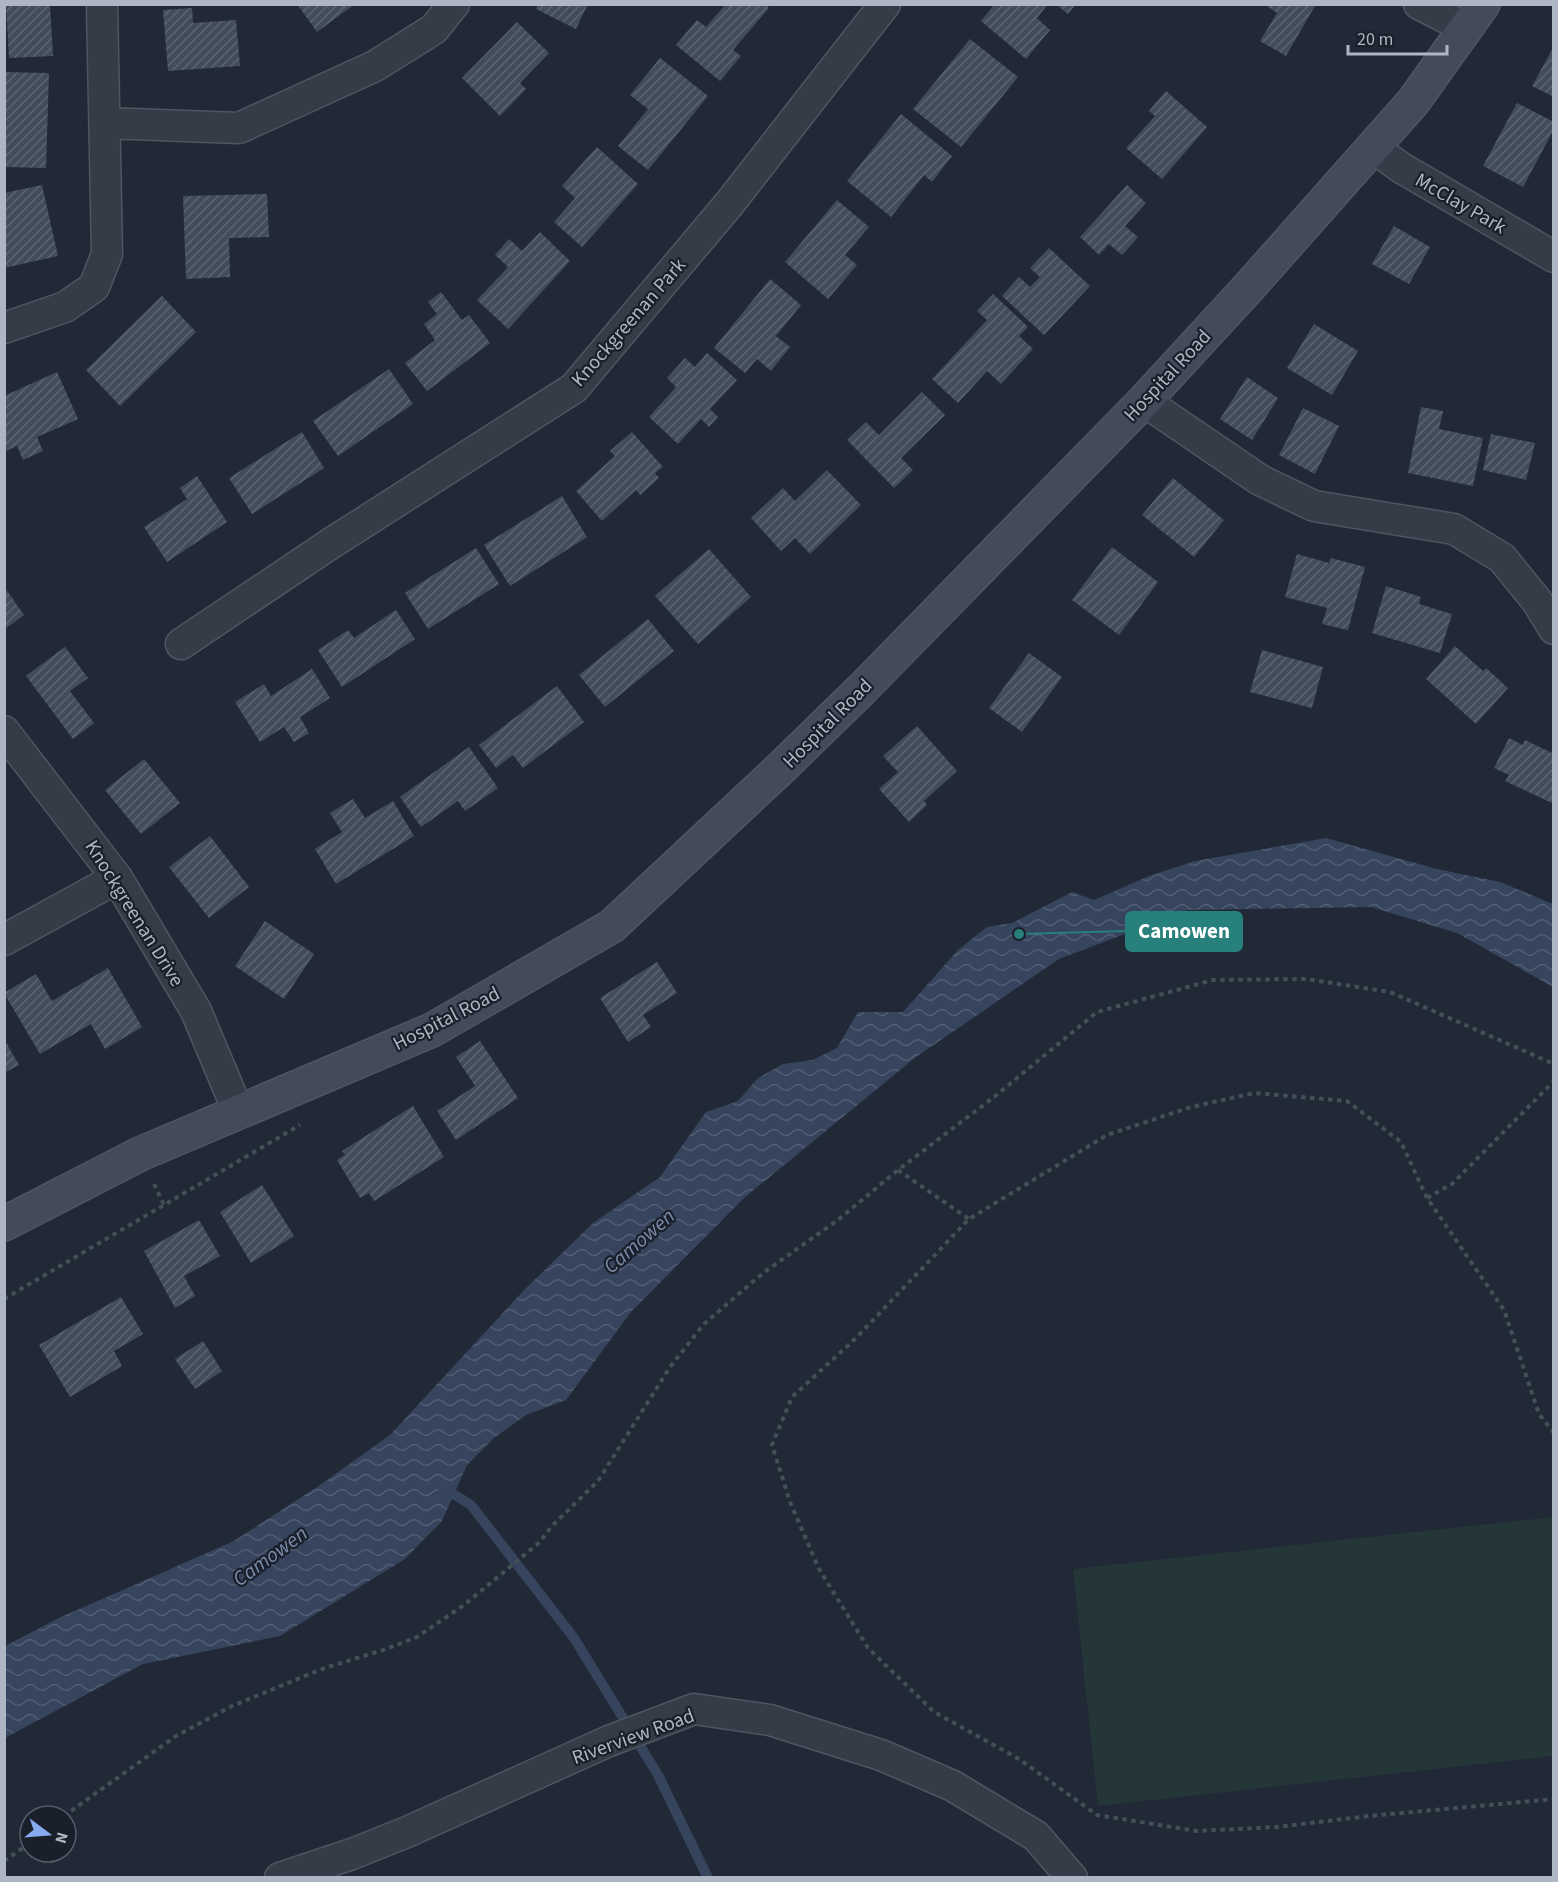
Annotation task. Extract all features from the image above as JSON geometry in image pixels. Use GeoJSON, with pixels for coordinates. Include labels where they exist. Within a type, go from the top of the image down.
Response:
{"type":"FeatureCollection","features":[{"type":"Feature","properties":{"kind":"main road","name":"Hospital Road"},"geometry":{"type":"LineString","coordinates":[[4,1224],[140,1154],[432,1030],[612,926],[806,744],[1144,401],[1249,287],[1413,102],[1474,16]]}},
{"type":"Feature","properties":{"kind":"street"},"geometry":{"type":"LineString","coordinates":[[4,328],[65,307],[94,287],[107,254],[102,4]]}},
{"type":"Feature","properties":{"kind":"street"},"geometry":{"type":"LineString","coordinates":[[105,123],[239,128],[375,66],[434,29],[454,4]]}},
{"type":"Feature","properties":{"kind":"street","name":"Knockgreenan Park"},"geometry":{"type":"LineString","coordinates":[[181,644],[330,544],[574,387],[729,204],[885,4]]}},
{"type":"Feature","properties":{"kind":"street"},"geometry":{"type":"LineString","coordinates":[[1419,4],[1474,16]]}},
{"type":"Feature","properties":{"kind":"street","name":"McClay Park"},"geometry":{"type":"LineString","coordinates":[[1373,147],[1400,167],[1553,255]]}},
{"type":"Feature","properties":{"kind":"street"},"geometry":{"type":"LineString","coordinates":[[1144,401],[1260,480],[1314,506],[1454,529],[1502,558],[1537,601],[1554,629]]}},
{"type":"Feature","properties":{"kind":"street","name":"Knockgreenan Drive"},"geometry":{"type":"LineString","coordinates":[[4,731],[117,878],[196,1011],[238,1112]]}},
{"type":"Feature","properties":{"kind":"street"},"geometry":{"type":"LineString","coordinates":[[4,940],[117,878]]}},
{"type":"Feature","properties":{"kind":"street","name":"Riverview Road"},"geometry":{"type":"LineString","coordinates":[[280,1878],[352,1854],[407,1832],[609,1741],[694,1709],[770,1720],[882,1755],[953,1786],[1036,1836],[1071,1878]]}},
{"type":"Feature","properties":{"kind":"path"},"geometry":{"type":"LineString","coordinates":[[78,1806],[176,1736],[232,1706],[322,1670],[386,1650],[417,1637],[464,1605],[540,1542],[551,1527],[598,1480],[670,1367],[704,1324],[763,1273],[838,1220],[1097,1012],[1213,980],[1306,979],[1390,992],[1554,1064]]}},
{"type":"Feature","properties":{"kind":"path"},"geometry":{"type":"LineString","coordinates":[[1427,1198],[1452,1184],[1554,1082]]}},
{"type":"Feature","properties":{"kind":"path"},"geometry":{"type":"LineString","coordinates":[[1554,1433],[1539,1414],[1504,1310],[1427,1198],[1401,1142],[1347,1101],[1254,1093],[1191,1107],[1107,1135],[969,1219],[855,1338],[792,1396],[772,1445],[790,1502],[819,1569],[868,1648],[934,1712],[1019,1759],[1097,1815],[1197,1831],[1277,1827],[1554,1799]]}},
{"type":"Feature","properties":{"kind":"path"},"geometry":{"type":"LineString","coordinates":[[4,1299],[302,1124]]}},
{"type":"Feature","properties":{"kind":"path"},"geometry":{"type":"LineString","coordinates":[[898,1170],[969,1219]]}},
{"type":"Feature","properties":{"kind":"path"},"geometry":{"type":"LineString","coordinates":[[4,1861],[18,1851]]}},
{"type":"Feature","properties":{"kind":"shaded area"},"geometry":{"type":"Polygon","coordinates":[[[1553,1517],[1553,1756],[1098,1806],[1073,1569],[1553,1517]]]}},
{"type":"Feature","properties":{"kind":"water"},"geometry":{"type":"Polygon","coordinates":[[[1326,838],[1437,869],[1500,882],[1553,904],[1553,987],[1457,933],[1371,907],[1188,910],[1059,959],[916,1057],[744,1198],[631,1312],[566,1400],[526,1415],[494,1438],[467,1465],[442,1521],[405,1559],[280,1636],[143,1664],[5,1738],[5,1646],[59,1618],[234,1541],[317,1487],[390,1435],[525,1289],[593,1223],[660,1177],[706,1112],[738,1101],[758,1078],[783,1064],[813,1060],[837,1048],[858,1012],[903,1012],[958,950],[987,927],[1012,923],[1072,892],[1094,900],[1149,876],[1195,861],[1326,838]]]}},
{"type":"Feature","properties":{"kind":"building"},"geometry":{"type":"Polygon","coordinates":[[[297,4],[355,4],[317,32],[297,4]]]}},
{"type":"Feature","properties":{"kind":"building"},"geometry":{"type":"Polygon","coordinates":[[[538,4],[588,4],[576,29],[536,9],[538,4]]]}},
{"type":"Feature","properties":{"kind":"building"},"geometry":{"type":"Polygon","coordinates":[[[726,4],[765,4],[769,8],[733,50],[741,56],[720,81],[676,45],[697,20],[706,27],[726,4]]]}},
{"type":"Feature","properties":{"kind":"building"},"geometry":{"type":"Polygon","coordinates":[[[995,4],[1048,4],[1037,18],[1050,30],[1026,59],[981,21],[995,4]]]}},
{"type":"Feature","properties":{"kind":"building"},"geometry":{"type":"Polygon","coordinates":[[[1056,4],[1076,4],[1068,14],[1056,4]]]}},
{"type":"Feature","properties":{"kind":"building"},"geometry":{"type":"Polygon","coordinates":[[[1264,4],[1316,4],[1286,56],[1260,41],[1277,13],[1264,4]]]}},
{"type":"Feature","properties":{"kind":"building"},"geometry":{"type":"Polygon","coordinates":[[[6,5],[50,5],[53,56],[9,58],[6,5]]]}},
{"type":"Feature","properties":{"kind":"building"},"geometry":{"type":"Polygon","coordinates":[[[192,8],[193,23],[236,20],[240,66],[168,71],[163,10],[192,8]]]}},
{"type":"Feature","properties":{"kind":"building"},"geometry":{"type":"Polygon","coordinates":[[[517,22],[549,53],[520,83],[526,89],[500,116],[462,78],[517,22]]]}},
{"type":"Feature","properties":{"kind":"building"},"geometry":{"type":"Polygon","coordinates":[[[970,39],[1018,77],[961,147],[913,109],[970,39]]]}},
{"type":"Feature","properties":{"kind":"building"},"geometry":{"type":"Polygon","coordinates":[[[1554,46],[1554,97],[1532,86],[1554,46]]]}},
{"type":"Feature","properties":{"kind":"building"},"geometry":{"type":"Polygon","coordinates":[[[660,58],[708,96],[648,170],[618,146],[648,109],[630,95],[660,58]]]}},
{"type":"Feature","properties":{"kind":"building"},"geometry":{"type":"Polygon","coordinates":[[[4,72],[49,73],[46,168],[4,167],[4,72]]]}},
{"type":"Feature","properties":{"kind":"building"},"geometry":{"type":"Polygon","coordinates":[[[1166,91],[1207,127],[1162,179],[1126,148],[1155,116],[1149,111],[1166,91]]]}},
{"type":"Feature","properties":{"kind":"building"},"geometry":{"type":"Polygon","coordinates":[[[1517,103],[1554,122],[1554,129],[1523,187],[1483,166],[1517,103]]]}},
{"type":"Feature","properties":{"kind":"building"},"geometry":{"type":"Polygon","coordinates":[[[901,114],[952,156],[932,182],[924,175],[891,217],[847,181],[901,114]]]}},
{"type":"Feature","properties":{"kind":"building"},"geometry":{"type":"Polygon","coordinates":[[[597,147],[638,184],[582,247],[554,222],[575,198],[562,186],[597,147]]]}},
{"type":"Feature","properties":{"kind":"building"},"geometry":{"type":"Polygon","coordinates":[[[42,185],[58,256],[4,268],[4,193],[42,185]]]}},
{"type":"Feature","properties":{"kind":"building"},"geometry":{"type":"Polygon","coordinates":[[[1127,185],[1146,203],[1125,226],[1138,237],[1122,255],[1109,244],[1099,255],[1080,237],[1127,185]]]}},
{"type":"Feature","properties":{"kind":"building"},"geometry":{"type":"Polygon","coordinates":[[[267,194],[269,237],[229,238],[230,277],[186,279],[183,196],[267,194]]]}},
{"type":"Feature","properties":{"kind":"building"},"geometry":{"type":"Polygon","coordinates":[[[837,200],[869,227],[845,255],[857,265],[828,299],[785,262],[837,200]]]}},
{"type":"Feature","properties":{"kind":"building"},"geometry":{"type":"Polygon","coordinates":[[[1394,226],[1430,247],[1409,284],[1372,264],[1394,226]]]}},
{"type":"Feature","properties":{"kind":"building"},"geometry":{"type":"Polygon","coordinates":[[[540,232],[570,261],[508,329],[477,300],[508,267],[495,255],[509,239],[522,251],[540,232]]]}},
{"type":"Feature","properties":{"kind":"building"},"geometry":{"type":"Polygon","coordinates":[[[1049,248],[1090,286],[1044,335],[1002,296],[1019,277],[1030,287],[1040,277],[1030,268],[1049,248]]]}},
{"type":"Feature","properties":{"kind":"building"},"geometry":{"type":"Polygon","coordinates":[[[770,279],[801,305],[776,336],[790,347],[771,371],[757,359],[745,373],[714,348],[770,279]]]}},
{"type":"Feature","properties":{"kind":"building"},"geometry":{"type":"Polygon","coordinates":[[[441,292],[462,320],[469,315],[490,343],[427,391],[405,363],[435,340],[424,324],[437,314],[428,302],[441,292]]]}},
{"type":"Feature","properties":{"kind":"building"},"geometry":{"type":"Polygon","coordinates":[[[993,294],[1028,327],[1019,336],[1033,349],[1001,384],[987,371],[958,403],[932,379],[987,320],[977,311],[993,294]]]}},
{"type":"Feature","properties":{"kind":"building"},"geometry":{"type":"Polygon","coordinates":[[[162,296],[196,332],[120,406],[86,370],[162,296]]]}},
{"type":"Feature","properties":{"kind":"building"},"geometry":{"type":"Polygon","coordinates":[[[1314,324],[1358,351],[1332,395],[1287,368],[1314,324]]]}},
{"type":"Feature","properties":{"kind":"building"},"geometry":{"type":"Polygon","coordinates":[[[707,353],[737,380],[710,409],[718,417],[709,427],[701,419],[678,444],[649,417],[676,387],[667,378],[685,358],[695,367],[707,353]]]}},
{"type":"Feature","properties":{"kind":"building"},"geometry":{"type":"Polygon","coordinates":[[[389,369],[413,404],[338,456],[313,421],[389,369]]]}},
{"type":"Feature","properties":{"kind":"building"},"geometry":{"type":"Polygon","coordinates":[[[57,372],[78,419],[37,437],[43,451],[23,460],[17,446],[4,452],[4,396],[57,372]]]}},
{"type":"Feature","properties":{"kind":"building"},"geometry":{"type":"Polygon","coordinates":[[[1247,377],[1278,398],[1252,440],[1220,419],[1247,377]]]}},
{"type":"Feature","properties":{"kind":"building"},"geometry":{"type":"Polygon","coordinates":[[[922,392],[945,415],[901,458],[913,470],[894,488],[847,440],[866,422],[879,435],[922,392]]]}},
{"type":"Feature","properties":{"kind":"building"},"geometry":{"type":"Polygon","coordinates":[[[1421,407],[1443,411],[1439,429],[1483,438],[1473,486],[1408,473],[1421,407]]]}},
{"type":"Feature","properties":{"kind":"building"},"geometry":{"type":"Polygon","coordinates":[[[1303,408],[1339,426],[1315,474],[1279,455],[1303,408]]]}},
{"type":"Feature","properties":{"kind":"building"},"geometry":{"type":"Polygon","coordinates":[[[302,432],[324,468],[252,514],[229,478],[302,432]]]}},
{"type":"Feature","properties":{"kind":"building"},"geometry":{"type":"Polygon","coordinates":[[[632,432],[663,467],[655,473],[659,478],[640,495],[636,490],[602,521],[576,491],[615,456],[610,451],[632,432]]]}},
{"type":"Feature","properties":{"kind":"building"},"geometry":{"type":"Polygon","coordinates":[[[1491,434],[1535,443],[1526,480],[1483,470],[1491,434]]]}},
{"type":"Feature","properties":{"kind":"building"},"geometry":{"type":"Polygon","coordinates":[[[827,470],[861,505],[810,554],[795,538],[781,551],[751,518],[783,488],[795,501],[827,470]]]}},
{"type":"Feature","properties":{"kind":"building"},"geometry":{"type":"Polygon","coordinates":[[[197,476],[227,522],[167,562],[144,527],[187,499],[180,488],[197,476]]]}},
{"type":"Feature","properties":{"kind":"building"},"geometry":{"type":"Polygon","coordinates":[[[1173,478],[1224,520],[1194,557],[1142,515],[1173,478]]]}},
{"type":"Feature","properties":{"kind":"building"},"geometry":{"type":"Polygon","coordinates":[[[562,496],[587,537],[510,586],[484,545],[562,496]]]}},
{"type":"Feature","properties":{"kind":"building"},"geometry":{"type":"Polygon","coordinates":[[[1112,547],[1158,582],[1119,635],[1072,600],[1112,547]]]}},
{"type":"Feature","properties":{"kind":"building"},"geometry":{"type":"Polygon","coordinates":[[[476,548],[499,584],[428,629],[405,593],[476,548]]]}},
{"type":"Feature","properties":{"kind":"building"},"geometry":{"type":"Polygon","coordinates":[[[709,549],[751,597],[698,644],[655,596],[709,549]]]}},
{"type":"Feature","properties":{"kind":"building"},"geometry":{"type":"Polygon","coordinates":[[[1297,554],[1329,563],[1331,558],[1365,567],[1348,630],[1322,624],[1327,608],[1285,597],[1297,554]]]}},
{"type":"Feature","properties":{"kind":"building"},"geometry":{"type":"Polygon","coordinates":[[[1386,586],[1421,597],[1419,604],[1452,614],[1440,653],[1372,633],[1386,586]]]}},
{"type":"Feature","properties":{"kind":"building"},"geometry":{"type":"Polygon","coordinates":[[[5,588],[24,615],[5,629],[5,588]]]}},
{"type":"Feature","properties":{"kind":"building"},"geometry":{"type":"Polygon","coordinates":[[[396,610],[415,639],[342,687],[318,650],[348,630],[354,638],[396,610]]]}},
{"type":"Feature","properties":{"kind":"building"},"geometry":{"type":"Polygon","coordinates":[[[648,619],[674,651],[605,707],[579,675],[648,619]]]}},
{"type":"Feature","properties":{"kind":"building"},"geometry":{"type":"Polygon","coordinates":[[[1455,646],[1483,671],[1486,668],[1508,688],[1476,724],[1426,679],[1455,646]]]}},
{"type":"Feature","properties":{"kind":"building"},"geometry":{"type":"Polygon","coordinates":[[[65,647],[88,678],[70,691],[94,723],[73,739],[26,676],[65,647]]]}},
{"type":"Feature","properties":{"kind":"building"},"geometry":{"type":"Polygon","coordinates":[[[1262,650],[1323,667],[1312,708],[1250,692],[1262,650]]]}},
{"type":"Feature","properties":{"kind":"building"},"geometry":{"type":"Polygon","coordinates":[[[1029,653],[1062,677],[1022,732],[989,708],[1029,653]]]}},
{"type":"Feature","properties":{"kind":"building"},"geometry":{"type":"Polygon","coordinates":[[[312,669],[330,698],[300,717],[309,733],[294,742],[284,727],[260,742],[235,702],[264,684],[271,696],[312,669]]]}},
{"type":"Feature","properties":{"kind":"building"},"geometry":{"type":"Polygon","coordinates":[[[557,686],[584,722],[523,768],[513,755],[496,768],[479,745],[557,686]]]}},
{"type":"Feature","properties":{"kind":"building"},"geometry":{"type":"Polygon","coordinates":[[[917,726],[957,771],[924,801],[927,805],[909,822],[879,789],[898,772],[883,756],[917,726]]]}},
{"type":"Feature","properties":{"kind":"building"},"geometry":{"type":"Polygon","coordinates":[[[1509,738],[1523,745],[1525,740],[1554,754],[1554,804],[1505,781],[1509,775],[1494,768],[1509,738]]]}},
{"type":"Feature","properties":{"kind":"building"},"geometry":{"type":"Polygon","coordinates":[[[469,747],[498,788],[465,811],[458,801],[421,827],[400,797],[469,747]]]}},
{"type":"Feature","properties":{"kind":"building"},"geometry":{"type":"Polygon","coordinates":[[[144,759],[180,803],[141,834],[105,790],[144,759]]]}},
{"type":"Feature","properties":{"kind":"building"},"geometry":{"type":"Polygon","coordinates":[[[353,799],[365,818],[393,801],[414,836],[336,884],[315,849],[342,832],[330,813],[353,799]]]}},
{"type":"Feature","properties":{"kind":"building"},"geometry":{"type":"Polygon","coordinates":[[[210,836],[249,887],[209,918],[169,867],[210,836]]]}},
{"type":"Feature","properties":{"kind":"building"},"geometry":{"type":"Polygon","coordinates":[[[265,921],[314,954],[284,999],[235,966],[265,921]]]}},
{"type":"Feature","properties":{"kind":"building"},"geometry":{"type":"Polygon","coordinates":[[[657,962],[677,993],[643,1015],[651,1027],[628,1042],[600,998],[657,962]]]}},
{"type":"Feature","properties":{"kind":"building"},"geometry":{"type":"Polygon","coordinates":[[[108,968],[142,1027],[105,1049],[91,1024],[40,1054],[4,993],[36,974],[52,1001],[108,968]]]}},
{"type":"Feature","properties":{"kind":"building"},"geometry":{"type":"Polygon","coordinates":[[[4,1039],[19,1065],[4,1073],[4,1039]]]}},
{"type":"Feature","properties":{"kind":"building"},"geometry":{"type":"Polygon","coordinates":[[[480,1041],[518,1098],[456,1140],[437,1111],[475,1086],[456,1057],[480,1041]]]}},
{"type":"Feature","properties":{"kind":"building"},"geometry":{"type":"Polygon","coordinates":[[[413,1106],[444,1157],[374,1201],[369,1193],[360,1198],[337,1160],[345,1155],[342,1151],[413,1106]]]}},
{"type":"Feature","properties":{"kind":"building"},"geometry":{"type":"Polygon","coordinates":[[[262,1185],[294,1236],[251,1263],[220,1212],[262,1185]]]}},
{"type":"Feature","properties":{"kind":"building"},"geometry":{"type":"Polygon","coordinates":[[[199,1220],[220,1256],[184,1276],[195,1296],[175,1308],[144,1251],[199,1220]]]}},
{"type":"Feature","properties":{"kind":"building"},"geometry":{"type":"Polygon","coordinates":[[[121,1297],[143,1334],[114,1351],[122,1366],[70,1397],[39,1345],[121,1297]]]}},
{"type":"Feature","properties":{"kind":"building"},"geometry":{"type":"Polygon","coordinates":[[[203,1341],[222,1371],[195,1389],[175,1359],[203,1341]]]}},
{"type":"Feature","properties":{"kind":"waterway"},"geometry":{"type":"LineString","coordinates":[[442,1487],[471,1505],[574,1638],[658,1775],[708,1878]]}},
{"type":"Feature","properties":{"kind":"place","name":"Camowen"},"geometry":{"type":"Point","coordinates":[1019,934]}}]}
